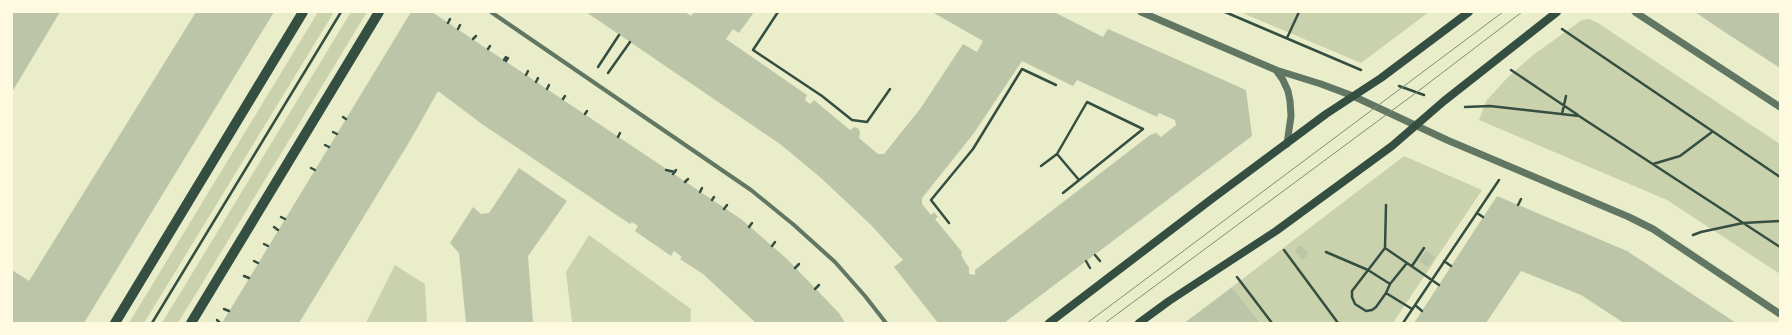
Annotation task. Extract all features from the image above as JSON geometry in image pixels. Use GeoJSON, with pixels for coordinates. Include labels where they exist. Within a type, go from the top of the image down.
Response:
{"type":"FeatureCollection","features":[{"type":"Feature","properties":{"kind":"main road"},"geometry":{"type":"LineString","coordinates":[[114,323],[303,12]]}},
{"type":"Feature","properties":{"kind":"main road"},"geometry":{"type":"LineString","coordinates":[[191,323],[379,12]]}},
{"type":"Feature","properties":{"kind":"main road"},"geometry":{"type":"LineString","coordinates":[[1049,323],[1213,198],[1353,96],[1381,78],[1469,12]]}},
{"type":"Feature","properties":{"kind":"main road"},"geometry":{"type":"LineString","coordinates":[[1139,323],[1169,301],[1276,231],[1392,146],[1444,101],[1557,12]]}},
{"type":"Feature","properties":{"kind":"street"},"geometry":{"type":"LineString","coordinates":[[491,12],[600,85],[751,190],[794,225],[835,262],[865,296],[886,323]]}},
{"type":"Feature","properties":{"kind":"street"},"geometry":{"type":"LineString","coordinates":[[1141,12],[1276,70],[1353,96],[1508,166],[1629,217],[1653,229],[1780,314]]}},
{"type":"Feature","properties":{"kind":"street"},"geometry":{"type":"LineString","coordinates":[[1635,12],[1780,107]]}},
{"type":"Feature","properties":{"kind":"street"},"geometry":{"type":"LineString","coordinates":[[1276,70],[1286,85],[1290,101],[1291,116],[1287,144]]}},
{"type":"Feature","properties":{"kind":"path"},"geometry":{"type":"LineString","coordinates":[[152,323],[342,12]]}},
{"type":"Feature","properties":{"kind":"path"},"geometry":{"type":"LineString","coordinates":[[778,12],[753,50],[822,96],[852,120],[867,122],[890,88]]}},
{"type":"Feature","properties":{"kind":"path"},"geometry":{"type":"LineString","coordinates":[[1225,12],[1403,88],[1444,101],[1465,107],[1490,106],[1579,116]]}},
{"type":"Feature","properties":{"kind":"path"},"geometry":{"type":"LineString","coordinates":[[1288,38],[1299,12]]}},
{"type":"Feature","properties":{"kind":"path"},"geometry":{"type":"LineString","coordinates":[[448,23],[450,19]]}},
{"type":"Feature","properties":{"kind":"path"},"geometry":{"type":"LineString","coordinates":[[1562,29],[1780,177]]}},
{"type":"Feature","properties":{"kind":"path"},"geometry":{"type":"LineString","coordinates":[[590,79],[620,35]]}},
{"type":"Feature","properties":{"kind":"path"},"geometry":{"type":"LineString","coordinates":[[473,40],[476,36]]}},
{"type":"Feature","properties":{"kind":"path"},"geometry":{"type":"LineString","coordinates":[[600,85],[630,42]]}},
{"type":"Feature","properties":{"kind":"path"},"geometry":{"type":"LineString","coordinates":[[505,61],[507,57]]}},
{"type":"Feature","properties":{"kind":"path"},"geometry":{"type":"LineString","coordinates":[[1509,68],[1579,116],[1780,247]]}},
{"type":"Feature","properties":{"kind":"path"},"geometry":{"type":"LineString","coordinates":[[949,223],[931,200],[973,149],[1022,69],[1056,85]]}},
{"type":"Feature","properties":{"kind":"path"},"geometry":{"type":"LineString","coordinates":[[526,75],[528,71]]}},
{"type":"Feature","properties":{"kind":"path"},"geometry":{"type":"LineString","coordinates":[[536,82],[538,78]]}},
{"type":"Feature","properties":{"kind":"path"},"geometry":{"type":"LineString","coordinates":[[563,100],[565,96]]}},
{"type":"Feature","properties":{"kind":"path"},"geometry":{"type":"LineString","coordinates":[[1562,114],[1566,96]]}},
{"type":"Feature","properties":{"kind":"path"},"geometry":{"type":"LineString","coordinates":[[1041,166],[1057,154],[1087,102],[1143,129],[1063,193]]}},
{"type":"Feature","properties":{"kind":"path"},"geometry":{"type":"LineString","coordinates":[[333,132],[337,134]]}},
{"type":"Feature","properties":{"kind":"path"},"geometry":{"type":"LineString","coordinates":[[1653,164],[1680,156],[1712,132]]}},
{"type":"Feature","properties":{"kind":"path"},"geometry":{"type":"LineString","coordinates":[[618,137],[620,133]]}},
{"type":"Feature","properties":{"kind":"path"},"geometry":{"type":"LineString","coordinates":[[325,144],[329,147]]}},
{"type":"Feature","properties":{"kind":"path"},"geometry":{"type":"LineString","coordinates":[[1057,154],[1079,180]]}},
{"type":"Feature","properties":{"kind":"path"},"geometry":{"type":"LineString","coordinates":[[1403,323],[1508,166]]}},
{"type":"Feature","properties":{"kind":"path"},"geometry":{"type":"LineString","coordinates":[[311,168],[315,170]]}},
{"type":"Feature","properties":{"kind":"path"},"geometry":{"type":"LineString","coordinates":[[666,170],[675,172]]}},
{"type":"Feature","properties":{"kind":"path"},"geometry":{"type":"LineString","coordinates":[[685,182],[688,179]]}},
{"type":"Feature","properties":{"kind":"path"},"geometry":{"type":"LineString","coordinates":[[700,192],[702,188]]}},
{"type":"Feature","properties":{"kind":"path"},"geometry":{"type":"LineString","coordinates":[[1518,205],[1521,198]]}},
{"type":"Feature","properties":{"kind":"path"},"geometry":{"type":"LineString","coordinates":[[724,209],[727,205]]}},
{"type":"Feature","properties":{"kind":"path"},"geometry":{"type":"LineString","coordinates":[[1386,205],[1385,248],[1352,291],[1352,298],[1355,304],[1366,311],[1372,310],[1376,307],[1386,293],[1390,284],[1407,263]]}},
{"type":"Feature","properties":{"kind":"path"},"geometry":{"type":"LineString","coordinates":[[1477,213],[1484,217]]}},
{"type":"Feature","properties":{"kind":"path"},"geometry":{"type":"LineString","coordinates":[[281,216],[285,219]]}},
{"type":"Feature","properties":{"kind":"path"},"geometry":{"type":"LineString","coordinates":[[1674,243],[1701,232],[1743,223],[1780,221]]}},
{"type":"Feature","properties":{"kind":"path"},"geometry":{"type":"LineString","coordinates":[[749,227],[752,223]]}},
{"type":"Feature","properties":{"kind":"path"},"geometry":{"type":"LineString","coordinates":[[274,228],[278,230]]}},
{"type":"Feature","properties":{"kind":"path"},"geometry":{"type":"LineString","coordinates":[[772,246],[775,242]]}},
{"type":"Feature","properties":{"kind":"path"},"geometry":{"type":"LineString","coordinates":[[264,244],[268,246]]}},
{"type":"Feature","properties":{"kind":"path"},"geometry":{"type":"LineString","coordinates":[[1385,248],[1439,285]]}},
{"type":"Feature","properties":{"kind":"path"},"geometry":{"type":"LineString","coordinates":[[1412,266],[1424,248]]}},
{"type":"Feature","properties":{"kind":"path"},"geometry":{"type":"LineString","coordinates":[[1284,250],[1338,323]]}},
{"type":"Feature","properties":{"kind":"path"},"geometry":{"type":"LineString","coordinates":[[1326,252],[1368,270],[1390,284]]}},
{"type":"Feature","properties":{"kind":"path"},"geometry":{"type":"LineString","coordinates":[[1095,254],[1100,261]]}},
{"type":"Feature","properties":{"kind":"path"},"geometry":{"type":"LineString","coordinates":[[254,261],[258,263]]}},
{"type":"Feature","properties":{"kind":"path"},"geometry":{"type":"LineString","coordinates":[[1086,261],[1090,268]]}},
{"type":"Feature","properties":{"kind":"path"},"geometry":{"type":"LineString","coordinates":[[1444,261],[1451,266]]}},
{"type":"Feature","properties":{"kind":"path"},"geometry":{"type":"LineString","coordinates":[[795,268],[799,264]]}},
{"type":"Feature","properties":{"kind":"path"},"geometry":{"type":"LineString","coordinates":[[244,276],[249,278]]}},
{"type":"Feature","properties":{"kind":"path"},"geometry":{"type":"LineString","coordinates":[[1237,277],[1272,323]]}},
{"type":"Feature","properties":{"kind":"path"},"geometry":{"type":"LineString","coordinates":[[815,289],[819,285]]}},
{"type":"Feature","properties":{"kind":"path"},"geometry":{"type":"LineString","coordinates":[[1386,293],[1412,309]]}},
{"type":"Feature","properties":{"kind":"path"},"geometry":{"type":"LineString","coordinates":[[1415,305],[1422,311]]}},
{"type":"Feature","properties":{"kind":"path"},"geometry":{"type":"LineString","coordinates":[[224,309],[229,311]]}},
{"type":"Feature","properties":{"kind":"path"},"geometry":{"type":"LineString","coordinates":[[217,320],[220,323]]}},
{"type":"Feature","properties":{"kind":"green space"},"geometry":{"type":"Polygon","coordinates":[[[318,12],[334,12],[144,323],[129,323],[318,12]]]}},
{"type":"Feature","properties":{"kind":"green space"},"geometry":{"type":"Polygon","coordinates":[[[351,12],[367,12],[178,323],[162,323],[351,12]]]}},
{"type":"Feature","properties":{"kind":"green space"},"geometry":{"type":"Polygon","coordinates":[[[1240,12],[1429,12],[1361,63],[1240,12]]]}},
{"type":"Feature","properties":{"kind":"green space"},"geometry":{"type":"Polygon","coordinates":[[[1589,19],[1598,23],[1780,144],[1780,274],[1667,200],[1479,120],[1486,101],[1508,77],[1533,55],[1582,20],[1589,19]]]}},
{"type":"Feature","properties":{"kind":"green space"},"geometry":{"type":"Polygon","coordinates":[[[1404,156],[1482,190],[1393,323],[1260,323],[1232,287],[1404,156]]]}},
{"type":"Feature","properties":{"kind":"green space"},"geometry":{"type":"Polygon","coordinates":[[[589,235],[691,309],[690,323],[572,323],[566,272],[589,235]]]}},
{"type":"Feature","properties":{"kind":"green space"},"geometry":{"type":"Polygon","coordinates":[[[395,265],[425,284],[427,323],[366,323],[395,265]]]}},
{"type":"Feature","properties":{"kind":"building"},"geometry":{"type":"Polygon","coordinates":[[[12,12],[60,12],[12,92],[12,12]]]}},
{"type":"Feature","properties":{"kind":"building"},"geometry":{"type":"Polygon","coordinates":[[[196,12],[274,12],[84,323],[12,323],[12,270],[29,281],[196,12]]]}},
{"type":"Feature","properties":{"kind":"building"},"geometry":{"type":"Polygon","coordinates":[[[411,12],[432,12],[741,219],[786,258],[839,313],[845,323],[756,323],[703,274],[680,259],[682,257],[674,251],[671,256],[635,231],[638,226],[632,222],[630,224],[482,124],[438,91],[411,139],[299,323],[222,323],[411,12]]]}},
{"type":"Feature","properties":{"kind":"building"},"geometry":{"type":"Polygon","coordinates":[[[586,12],[685,12],[691,16],[694,12],[754,12],[739,33],[733,29],[726,39],[807,95],[805,100],[810,104],[814,100],[850,130],[855,127],[859,129],[859,138],[878,154],[884,154],[920,109],[963,44],[977,52],[983,41],[932,12],[1054,12],[1103,37],[1108,29],[1246,90],[1252,136],[1004,323],[938,323],[894,267],[903,260],[871,225],[820,177],[780,144],[586,12]],[[1022,61],[974,133],[922,198],[922,204],[931,215],[934,212],[938,217],[935,219],[962,252],[961,255],[969,268],[969,274],[975,275],[975,270],[1150,135],[1156,133],[1161,137],[1176,125],[1175,120],[1159,113],[1157,117],[1077,80],[1073,86],[1022,61]]]}},
{"type":"Feature","properties":{"kind":"building"},"geometry":{"type":"Polygon","coordinates":[[[1695,12],[1780,12],[1780,68],[1723,31],[1695,12]]]}},
{"type":"Feature","properties":{"kind":"building"},"geometry":{"type":"Polygon","coordinates":[[[519,168],[567,201],[528,256],[533,323],[466,323],[459,253],[450,243],[473,207],[481,214],[489,213],[519,168]]]}},
{"type":"Feature","properties":{"kind":"building"},"geometry":{"type":"Polygon","coordinates":[[[1497,196],[1627,251],[1736,323],[1624,323],[1581,295],[1521,271],[1486,323],[1414,323],[1497,196]]]}},
{"type":"Feature","properties":{"kind":"building"},"geometry":{"type":"Polygon","coordinates":[[[1299,246],[1302,246],[1309,254],[1302,260],[1295,251],[1299,246]]]}},
{"type":"Feature","properties":{"kind":"building"},"geometry":{"type":"Polygon","coordinates":[[[1426,251],[1435,257],[1428,267],[1419,261],[1426,251]]]}},
{"type":"Feature","properties":{"kind":"building"},"geometry":{"type":"Polygon","coordinates":[[[1232,287],[1260,323],[1184,323],[1199,312],[1232,287]]]}},
{"type":"Feature","properties":{"kind":"tram line"},"geometry":{"type":"LineString","coordinates":[[1087,323],[1503,12]]}},
{"type":"Feature","properties":{"kind":"tram line"},"geometry":{"type":"LineString","coordinates":[[1105,323],[1417,92],[1522,12]]}}]}
